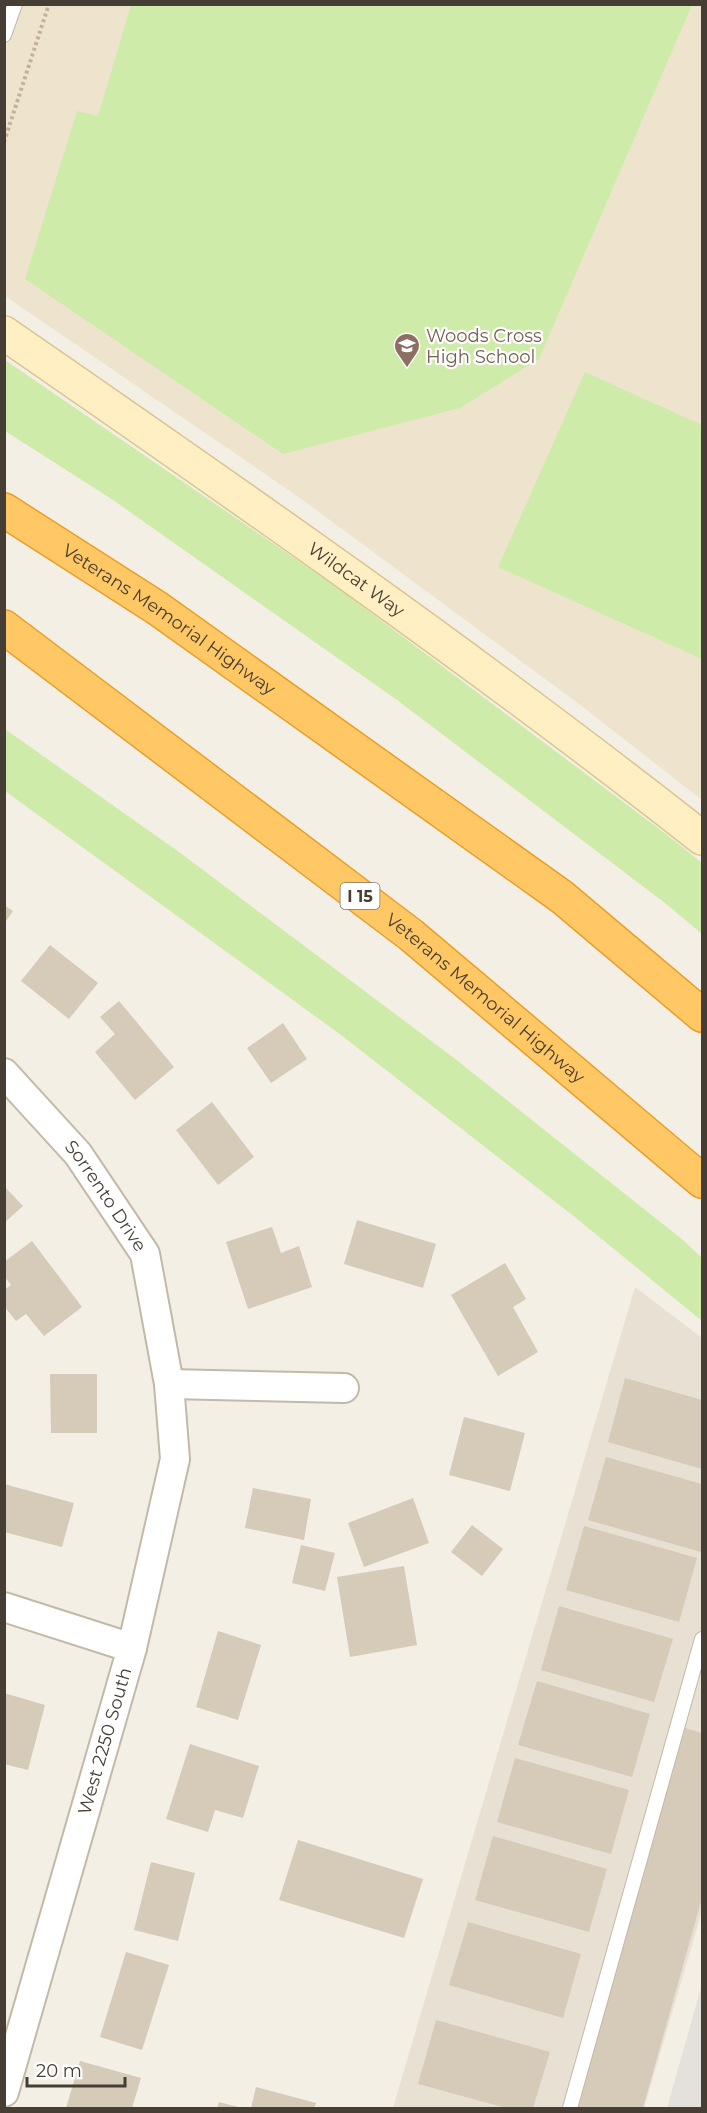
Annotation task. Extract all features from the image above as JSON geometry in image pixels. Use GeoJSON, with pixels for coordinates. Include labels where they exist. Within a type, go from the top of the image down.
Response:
{"type":"FeatureCollection","features":[{"type":"Feature","properties":{"kind":"highway","name":"Veterans Memorial Highway"},"geometry":{"type":"LineString","coordinates":[[4,510],[157,608],[562,897],[702,1015]]}},
{"type":"Feature","properties":{"kind":"highway","name":"Veterans Memorial Highway"},"geometry":{"type":"LineString","coordinates":[[4,627],[411,935],[702,1181]]}},
{"type":"Feature","properties":{"kind":"street","name":"Wildcat Way"},"geometry":{"type":"LineString","coordinates":[[4,333],[182,455],[425,630],[702,838]]}},
{"type":"Feature","properties":{"kind":"street","name":"Sorrento Drive"},"geometry":{"type":"LineString","coordinates":[[4,1073],[78,1154],[145,1254],[169,1384]]}},
{"type":"Feature","properties":{"kind":"street"},"geometry":{"type":"LineString","coordinates":[[169,1384],[344,1388]]}},
{"type":"Feature","properties":{"kind":"street","name":"West 2250 South"},"geometry":{"type":"LineString","coordinates":[[4,2092],[132,1648],[175,1459],[169,1384]]}},
{"type":"Feature","properties":{"kind":"street"},"geometry":{"type":"LineString","coordinates":[[4,1607],[132,1648]]}},
{"type":"Feature","properties":{"kind":"lane"},"geometry":{"type":"LineString","coordinates":[[4,35],[15,4]]}},
{"type":"Feature","properties":{"kind":"lane"},"geometry":{"type":"LineString","coordinates":[[570,2109],[702,1639]]}},
{"type":"Feature","properties":{"kind":"path"},"geometry":{"type":"LineString","coordinates":[[4,142],[49,4]]}},
{"type":"Feature","properties":{"kind":"shaded area","name":"Woods Cross High School"},"geometry":{"type":"Polygon","coordinates":[[[4,5],[702,5],[702,800],[579,704],[300,498],[5,296],[4,5]]]}},
{"type":"Feature","properties":{"kind":"shaded area"},"geometry":{"type":"Polygon","coordinates":[[[635,1287],[702,1338],[702,1911],[644,2108],[393,2108],[635,1287]]]}},
{"type":"Feature","properties":{"kind":"shaded area"},"geometry":{"type":"Polygon","coordinates":[[[702,1984],[702,2108],[667,2108],[702,1984]]]}},
{"type":"Feature","properties":{"kind":"green space"},"geometry":{"type":"Polygon","coordinates":[[[131,4],[692,5],[539,359],[460,408],[283,454],[25,279],[77,111],[98,116],[131,4]]]}},
{"type":"Feature","properties":{"kind":"green space"},"geometry":{"type":"Polygon","coordinates":[[[5,360],[331,583],[702,863],[702,934],[665,903],[397,700],[113,500],[5,431],[5,360]]]}},
{"type":"Feature","properties":{"kind":"green space"},"geometry":{"type":"Polygon","coordinates":[[[585,372],[702,425],[702,659],[498,567],[585,372]]]}},
{"type":"Feature","properties":{"kind":"green space"},"geometry":{"type":"Polygon","coordinates":[[[5,729],[179,852],[454,1058],[683,1240],[702,1258],[702,1321],[576,1218],[341,1035],[5,791],[5,729]]]}},
{"type":"Feature","properties":{"kind":"building"},"geometry":{"type":"Polygon","coordinates":[[[4,905],[13,911],[4,924],[4,905]]]}},
{"type":"Feature","properties":{"kind":"building"},"geometry":{"type":"Polygon","coordinates":[[[50,945],[98,983],[69,1019],[21,981],[50,945]]]}},
{"type":"Feature","properties":{"kind":"building"},"geometry":{"type":"Polygon","coordinates":[[[119,1001],[174,1067],[135,1100],[95,1052],[115,1034],[100,1017],[119,1001]]]}},
{"type":"Feature","properties":{"kind":"building"},"geometry":{"type":"Polygon","coordinates":[[[283,1023],[307,1059],[271,1083],[247,1048],[283,1023]]]}},
{"type":"Feature","properties":{"kind":"building"},"geometry":{"type":"Polygon","coordinates":[[[212,1102],[254,1157],[218,1185],[176,1130],[212,1102]]]}},
{"type":"Feature","properties":{"kind":"building"},"geometry":{"type":"Polygon","coordinates":[[[4,1186],[23,1206],[4,1223],[4,1186]]]}},
{"type":"Feature","properties":{"kind":"building"},"geometry":{"type":"Polygon","coordinates":[[[357,1220],[436,1244],[423,1288],[344,1264],[357,1220]]]}},
{"type":"Feature","properties":{"kind":"building"},"geometry":{"type":"Polygon","coordinates":[[[272,1227],[281,1253],[299,1246],[312,1287],[248,1309],[226,1242],[272,1227]]]}},
{"type":"Feature","properties":{"kind":"building"},"geometry":{"type":"Polygon","coordinates":[[[32,1241],[82,1307],[44,1336],[26,1314],[16,1321],[4,1306],[4,1290],[11,1285],[4,1276],[4,1262],[32,1241]]]}},
{"type":"Feature","properties":{"kind":"building"},"geometry":{"type":"Polygon","coordinates":[[[505,1263],[526,1299],[513,1307],[538,1352],[498,1376],[451,1295],[505,1263]]]}},
{"type":"Feature","properties":{"kind":"building"},"geometry":{"type":"Polygon","coordinates":[[[50,1374],[97,1374],[97,1433],[51,1433],[50,1374]]]}},
{"type":"Feature","properties":{"kind":"building"},"geometry":{"type":"Polygon","coordinates":[[[625,1378],[702,1400],[702,1469],[608,1442],[625,1378]]]}},
{"type":"Feature","properties":{"kind":"building"},"geometry":{"type":"Polygon","coordinates":[[[464,1417],[525,1433],[510,1491],[449,1475],[464,1417]]]}},
{"type":"Feature","properties":{"kind":"building"},"geometry":{"type":"Polygon","coordinates":[[[606,1457],[702,1484],[701,1552],[588,1520],[606,1457]]]}},
{"type":"Feature","properties":{"kind":"building"},"geometry":{"type":"Polygon","coordinates":[[[4,1484],[74,1503],[62,1547],[4,1532],[4,1484]]]}},
{"type":"Feature","properties":{"kind":"building"},"geometry":{"type":"Polygon","coordinates":[[[253,1488],[311,1499],[304,1540],[245,1528],[253,1488]]]}},
{"type":"Feature","properties":{"kind":"building"},"geometry":{"type":"Polygon","coordinates":[[[413,1498],[429,1543],[364,1567],[348,1523],[413,1498]]]}},
{"type":"Feature","properties":{"kind":"building"},"geometry":{"type":"Polygon","coordinates":[[[472,1525],[503,1549],[482,1576],[451,1552],[472,1525]]]}},
{"type":"Feature","properties":{"kind":"building"},"geometry":{"type":"Polygon","coordinates":[[[584,1526],[697,1558],[679,1622],[566,1590],[584,1526]]]}},
{"type":"Feature","properties":{"kind":"building"},"geometry":{"type":"Polygon","coordinates":[[[301,1545],[335,1553],[325,1591],[292,1583],[301,1545]]]}},
{"type":"Feature","properties":{"kind":"building"},"geometry":{"type":"Polygon","coordinates":[[[404,1566],[417,1645],[350,1657],[337,1577],[404,1566]]]}},
{"type":"Feature","properties":{"kind":"building"},"geometry":{"type":"Polygon","coordinates":[[[559,1606],[673,1639],[654,1702],[541,1670],[559,1606]]]}},
{"type":"Feature","properties":{"kind":"building"},"geometry":{"type":"Polygon","coordinates":[[[218,1631],[261,1645],[238,1720],[196,1707],[218,1631]]]}},
{"type":"Feature","properties":{"kind":"building"},"geometry":{"type":"Polygon","coordinates":[[[537,1681],[650,1714],[632,1777],[518,1745],[537,1681]]]}},
{"type":"Feature","properties":{"kind":"building"},"geometry":{"type":"Polygon","coordinates":[[[4,1693],[45,1705],[28,1770],[4,1764],[4,1693]]]}},
{"type":"Feature","properties":{"kind":"building"},"geometry":{"type":"Polygon","coordinates":[[[685,1728],[702,1733],[702,1898],[643,2108],[577,2108],[685,1728]]]}},
{"type":"Feature","properties":{"kind":"building"},"geometry":{"type":"Polygon","coordinates":[[[190,1744],[259,1766],[243,1818],[215,1810],[208,1832],[166,1819],[190,1744]]]}},
{"type":"Feature","properties":{"kind":"building"},"geometry":{"type":"Polygon","coordinates":[[[515,1758],[629,1790],[611,1854],[497,1822],[515,1758]]]}},
{"type":"Feature","properties":{"kind":"building"},"geometry":{"type":"Polygon","coordinates":[[[493,1836],[607,1869],[589,1932],[475,1900],[493,1836]]]}},
{"type":"Feature","properties":{"kind":"building"},"geometry":{"type":"Polygon","coordinates":[[[298,1840],[423,1879],[404,1938],[279,1900],[298,1840]]]}},
{"type":"Feature","properties":{"kind":"building"},"geometry":{"type":"Polygon","coordinates":[[[151,1862],[195,1873],[178,1941],[134,1930],[151,1862]]]}},
{"type":"Feature","properties":{"kind":"building"},"geometry":{"type":"Polygon","coordinates":[[[468,1922],[581,1954],[563,2018],[449,1985],[468,1922]]]}},
{"type":"Feature","properties":{"kind":"building"},"geometry":{"type":"Polygon","coordinates":[[[126,1952],[169,1965],[142,2050],[100,2037],[126,1952]]]}},
{"type":"Feature","properties":{"kind":"building"},"geometry":{"type":"Polygon","coordinates":[[[436,2020],[550,2052],[533,2108],[506,2108],[418,2084],[436,2020]]]}},
{"type":"Feature","properties":{"kind":"building"},"geometry":{"type":"Polygon","coordinates":[[[80,2061],[141,2078],[132,2108],[66,2108],[80,2061]]]}},
{"type":"Feature","properties":{"kind":"building"},"geometry":{"type":"Polygon","coordinates":[[[256,2087],[316,2103],[314,2108],[251,2108],[256,2087]]]}},
{"type":"Feature","properties":{"kind":"building"},"geometry":{"type":"Polygon","coordinates":[[[219,2102],[242,2108],[217,2108],[219,2102]]]}},
{"type":"Feature","properties":{"kind":"place","name":"Woods Cross High School"},"geometry":{"type":"Point","coordinates":[407,369]}}]}
